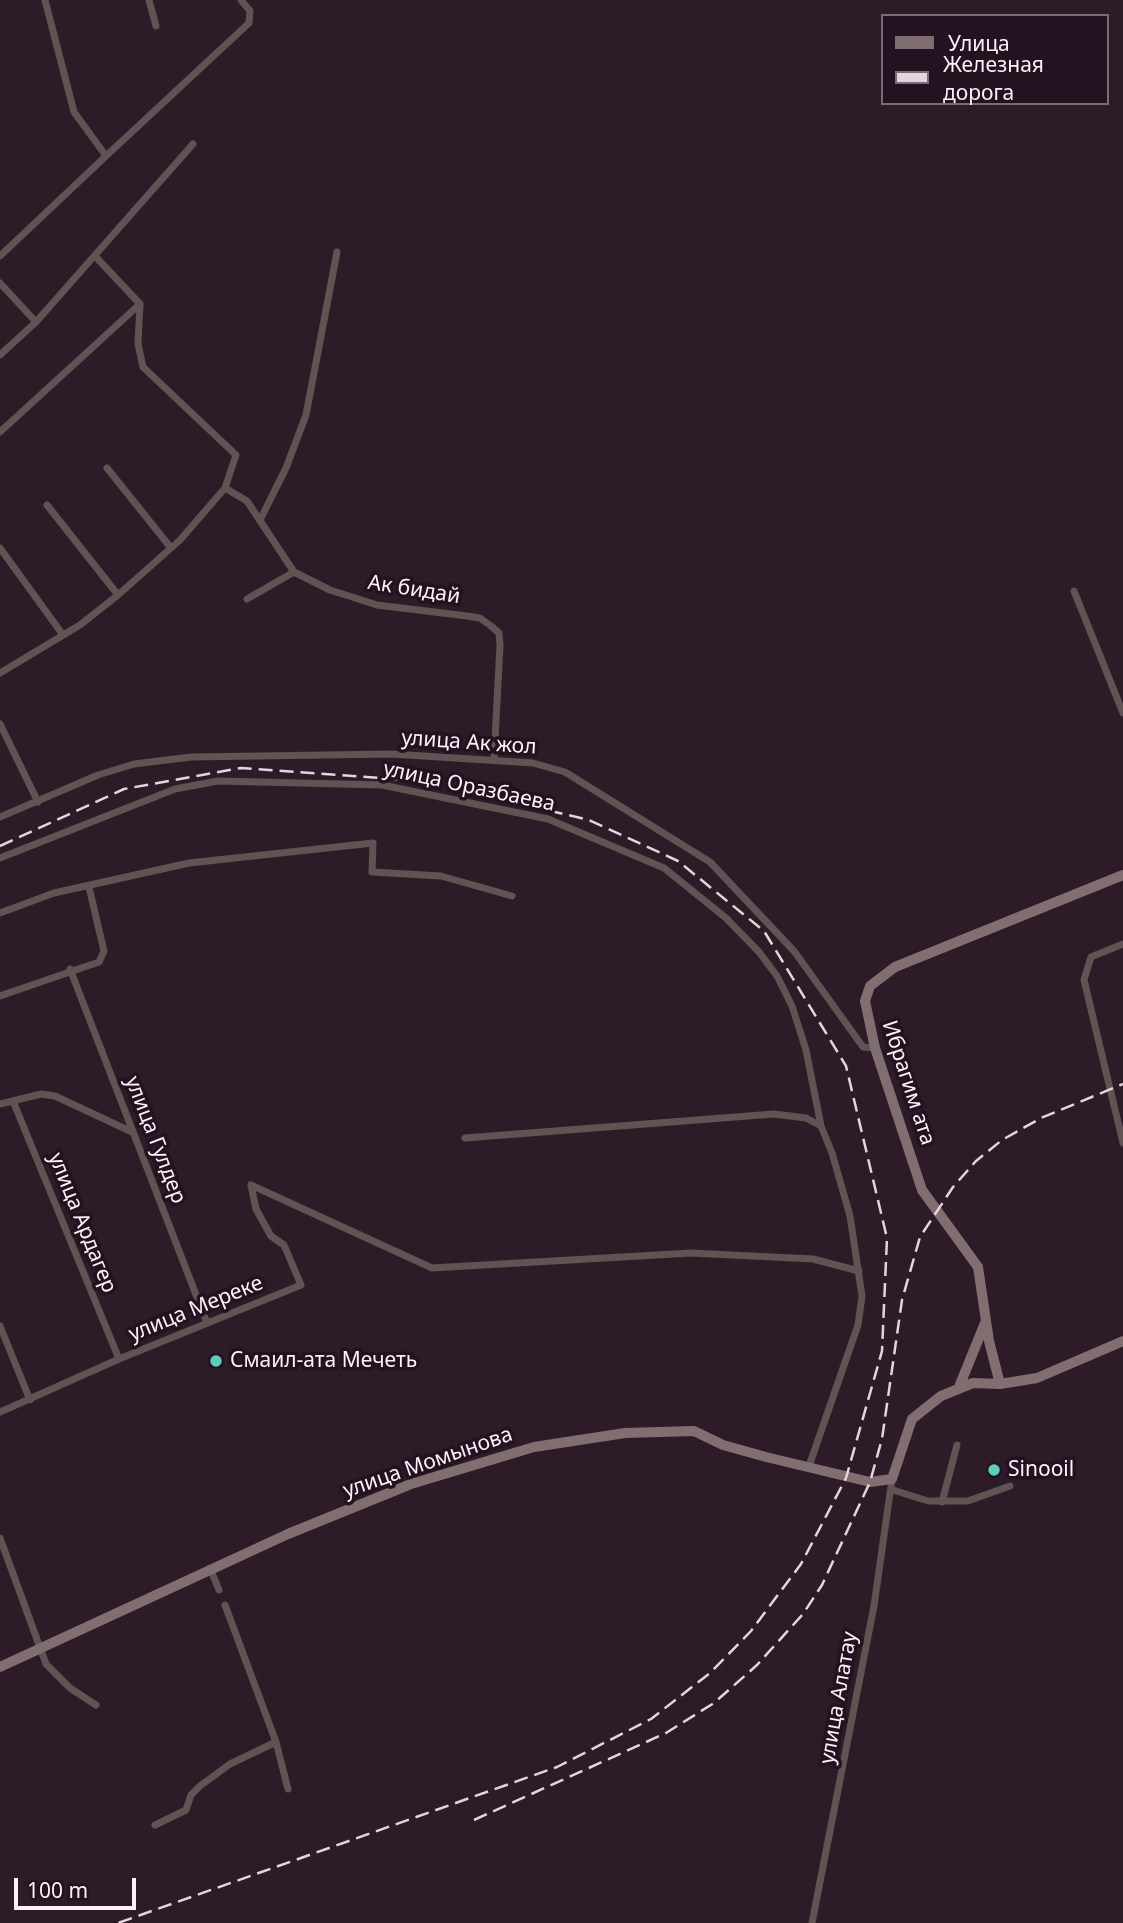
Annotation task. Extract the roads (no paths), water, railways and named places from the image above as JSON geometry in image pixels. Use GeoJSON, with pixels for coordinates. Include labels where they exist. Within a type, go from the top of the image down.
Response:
{"type":"FeatureCollection","features":[{"type":"Feature","properties":{"kind":"main road","name":"Ибрагим ата"},"geometry":{"type":"LineString","coordinates":[[1000,1384],[986,1322],[978,1267],[922,1190],[875,1048],[865,1001],[870,986],[895,967],[1123,875]]}},
{"type":"Feature","properties":{"kind":"main road"},"geometry":{"type":"LineString","coordinates":[[959,1387],[986,1322]]}},
{"type":"Feature","properties":{"kind":"main road"},"geometry":{"type":"LineString","coordinates":[[892,1479],[912,1419],[941,1396],[973,1383],[1000,1384],[1049,1374],[1069,1362],[1123,1341]]}},
{"type":"Feature","properties":{"kind":"main road","name":"улица Момынова"},"geometry":{"type":"LineString","coordinates":[[0,1667],[42,1650],[210,1568],[411,1484],[534,1447],[625,1433],[694,1431],[723,1445],[870,1482],[892,1479]]}},
{"type":"Feature","properties":{"kind":"street"},"geometry":{"type":"LineString","coordinates":[[44,0],[74,112],[106,156]]}},
{"type":"Feature","properties":{"kind":"street"},"geometry":{"type":"LineString","coordinates":[[149,0],[156,26]]}},
{"type":"Feature","properties":{"kind":"street"},"geometry":{"type":"LineString","coordinates":[[0,256],[249,23],[250,11],[241,0]]}},
{"type":"Feature","properties":{"kind":"street"},"geometry":{"type":"LineString","coordinates":[[0,355],[36,322],[193,144]]}},
{"type":"Feature","properties":{"kind":"street"},"geometry":{"type":"LineString","coordinates":[[260,520],[286,468],[306,415],[337,253]]}},
{"type":"Feature","properties":{"kind":"street"},"geometry":{"type":"LineString","coordinates":[[0,673],[63,635],[118,596],[180,540],[225,488],[235,461],[234,451],[143,368],[139,358],[141,304],[95,256]]}},
{"type":"Feature","properties":{"kind":"street"},"geometry":{"type":"LineString","coordinates":[[0,283],[36,322]]}},
{"type":"Feature","properties":{"kind":"street"},"geometry":{"type":"LineString","coordinates":[[0,432],[141,304]]}},
{"type":"Feature","properties":{"kind":"street"},"geometry":{"type":"LineString","coordinates":[[107,468],[171,548]]}},
{"type":"Feature","properties":{"kind":"street"},"geometry":{"type":"LineString","coordinates":[[225,488],[247,501],[294,572],[247,599]]}},
{"type":"Feature","properties":{"kind":"street"},"geometry":{"type":"LineString","coordinates":[[47,505],[118,596]]}},
{"type":"Feature","properties":{"kind":"street"},"geometry":{"type":"LineString","coordinates":[[0,548],[63,635]]}},
{"type":"Feature","properties":{"kind":"street","name":"Ак бидай"},"geometry":{"type":"LineString","coordinates":[[294,572],[330,590],[377,605],[480,618],[499,633],[494,759]]}},
{"type":"Feature","properties":{"kind":"street"},"geometry":{"type":"LineString","coordinates":[[1074,591],[1123,713]]}},
{"type":"Feature","properties":{"kind":"street"},"geometry":{"type":"LineString","coordinates":[[0,724],[38,802]]}},
{"type":"Feature","properties":{"kind":"street","name":"улица Ак жол"},"geometry":{"type":"LineString","coordinates":[[0,817],[98,775],[134,764],[191,757],[392,754],[533,763],[565,772],[710,862],[794,951],[863,1047],[875,1048]]}},
{"type":"Feature","properties":{"kind":"street","name":"улица Оразбаева"},"geometry":{"type":"LineString","coordinates":[[0,858],[175,789],[218,780],[382,785],[548,819],[664,868],[726,918],[759,952],[777,976],[792,1006],[806,1050],[821,1126],[832,1153],[850,1216],[862,1296],[858,1325],[809,1466]]}},
{"type":"Feature","properties":{"kind":"street"},"geometry":{"type":"LineString","coordinates":[[0,913],[54,893],[189,863],[373,843],[372,872],[441,876],[512,896]]}},
{"type":"Feature","properties":{"kind":"street"},"geometry":{"type":"LineString","coordinates":[[0,996],[99,962],[104,951],[89,887]]}},
{"type":"Feature","properties":{"kind":"street"},"geometry":{"type":"LineString","coordinates":[[1123,944],[1091,957],[1084,981],[1123,1143]]}},
{"type":"Feature","properties":{"kind":"street","name":"улица Гулдер"},"geometry":{"type":"LineString","coordinates":[[70,970],[207,1324]]}},
{"type":"Feature","properties":{"kind":"street"},"geometry":{"type":"LineString","coordinates":[[0,1104],[41,1094],[55,1096],[133,1132]]}},
{"type":"Feature","properties":{"kind":"street","name":"улица Ардагер"},"geometry":{"type":"LineString","coordinates":[[13,1101],[119,1359]]}},
{"type":"Feature","properties":{"kind":"street"},"geometry":{"type":"LineString","coordinates":[[465,1138],[774,1114],[806,1118],[821,1126]]}},
{"type":"Feature","properties":{"kind":"street","name":"улица Мереке"},"geometry":{"type":"LineString","coordinates":[[0,1412],[119,1359],[301,1285],[284,1245],[271,1236],[256,1209],[251,1185],[432,1268],[691,1253],[813,1259],[859,1271]]}},
{"type":"Feature","properties":{"kind":"street"},"geometry":{"type":"LineString","coordinates":[[0,1326],[30,1400]]}},
{"type":"Feature","properties":{"kind":"street"},"geometry":{"type":"LineString","coordinates":[[942,1502],[957,1445]]}},
{"type":"Feature","properties":{"kind":"street","name":"улица Алатау"},"geometry":{"type":"LineString","coordinates":[[812,1923],[841,1784],[893,1490],[892,1479]]}},
{"type":"Feature","properties":{"kind":"street"},"geometry":{"type":"LineString","coordinates":[[893,1490],[942,1502],[968,1501],[1010,1486]]}},
{"type":"Feature","properties":{"kind":"street"},"geometry":{"type":"LineString","coordinates":[[0,1538],[53,1674],[96,1704]]}},
{"type":"Feature","properties":{"kind":"street"},"geometry":{"type":"LineString","coordinates":[[210,1568],[219,1590]]}},
{"type":"Feature","properties":{"kind":"street"},"geometry":{"type":"LineString","coordinates":[[225,1605],[276,1742],[288,1789]]}},
{"type":"Feature","properties":{"kind":"street"},"geometry":{"type":"LineString","coordinates":[[155,1825],[186,1810],[191,1795],[229,1764],[276,1742]]}},
{"type":"Feature","properties":{"kind":"railway"},"geometry":{"type":"LineString","coordinates":[[0,846],[124,789],[241,768],[424,781],[589,820],[678,861],[764,931],[846,1066],[887,1238],[882,1351],[846,1478],[801,1564],[751,1631],[710,1673],[651,1719],[557,1767],[118,1923]]}},
{"type":"Feature","properties":{"kind":"railway"},"geometry":{"type":"LineString","coordinates":[[474,1820],[666,1733],[714,1703],[757,1665],[803,1614],[822,1585],[870,1482],[882,1439],[902,1300],[920,1237],[953,1187],[976,1161],[1002,1140],[1041,1118],[1123,1084]]}},
{"type":"Feature","properties":{"kind":"place","name":"Смаил-ата Мечеть"},"geometry":{"type":"Point","coordinates":[216,1361]}},
{"type":"Feature","properties":{"kind":"place","name":"Sinooil"},"geometry":{"type":"Point","coordinates":[994,1470]}}]}
